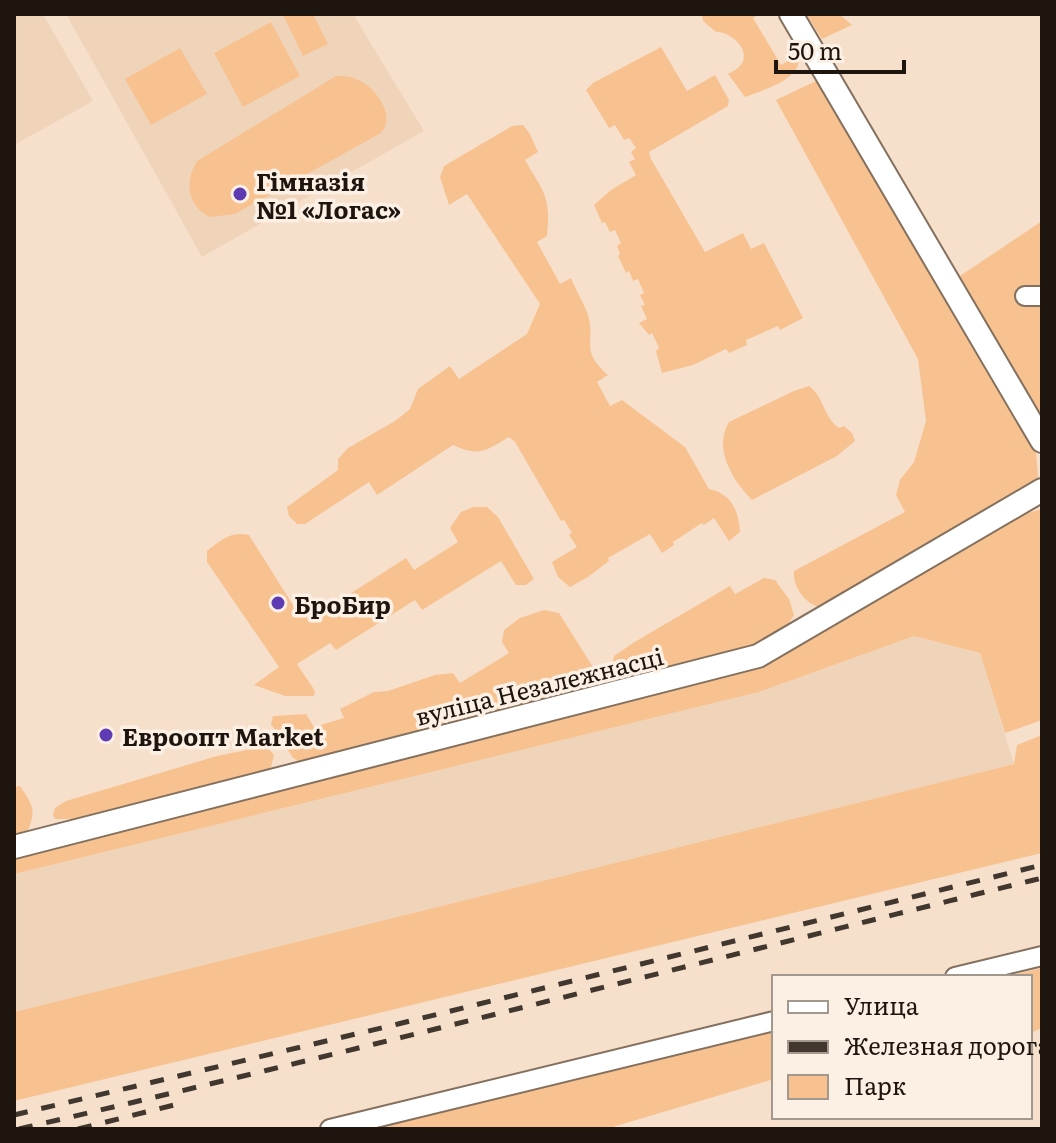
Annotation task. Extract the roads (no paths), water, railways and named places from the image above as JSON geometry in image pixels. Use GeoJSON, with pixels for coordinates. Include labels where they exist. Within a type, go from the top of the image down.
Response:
{"type":"FeatureCollection","features":[{"type":"Feature","properties":{"kind":"main road"},"geometry":{"type":"LineString","coordinates":[[791,14],[1042,441]]}},
{"type":"Feature","properties":{"kind":"main road","name":"вуліца Незалежнасці"},"geometry":{"type":"LineString","coordinates":[[14,847],[758,656],[1042,490]]}},
{"type":"Feature","properties":{"kind":"street"},"geometry":{"type":"LineString","coordinates":[[963,975],[1042,956]]}},
{"type":"Feature","properties":{"kind":"street"},"geometry":{"type":"LineString","coordinates":[[330,1129],[772,1021]]}},
{"type":"Feature","properties":{"kind":"railway"},"geometry":{"type":"LineString","coordinates":[[14,1115],[1042,865]]}},
{"type":"Feature","properties":{"kind":"railway"},"geometry":{"type":"LineString","coordinates":[[19,1129],[1042,878]]}},
{"type":"Feature","properties":{"kind":"railway"},"geometry":{"type":"LineString","coordinates":[[78,1129],[182,1103]]}},
{"type":"Feature","properties":{"kind":"place","name":"Гімназія №1 «Логас»"},"geometry":{"type":"Point","coordinates":[240,194]}},
{"type":"Feature","properties":{"kind":"place","name":"БроБир"},"geometry":{"type":"Point","coordinates":[278,603]}},
{"type":"Feature","properties":{"kind":"place","name":"Евроопт Market"},"geometry":{"type":"Point","coordinates":[106,735]}}]}
